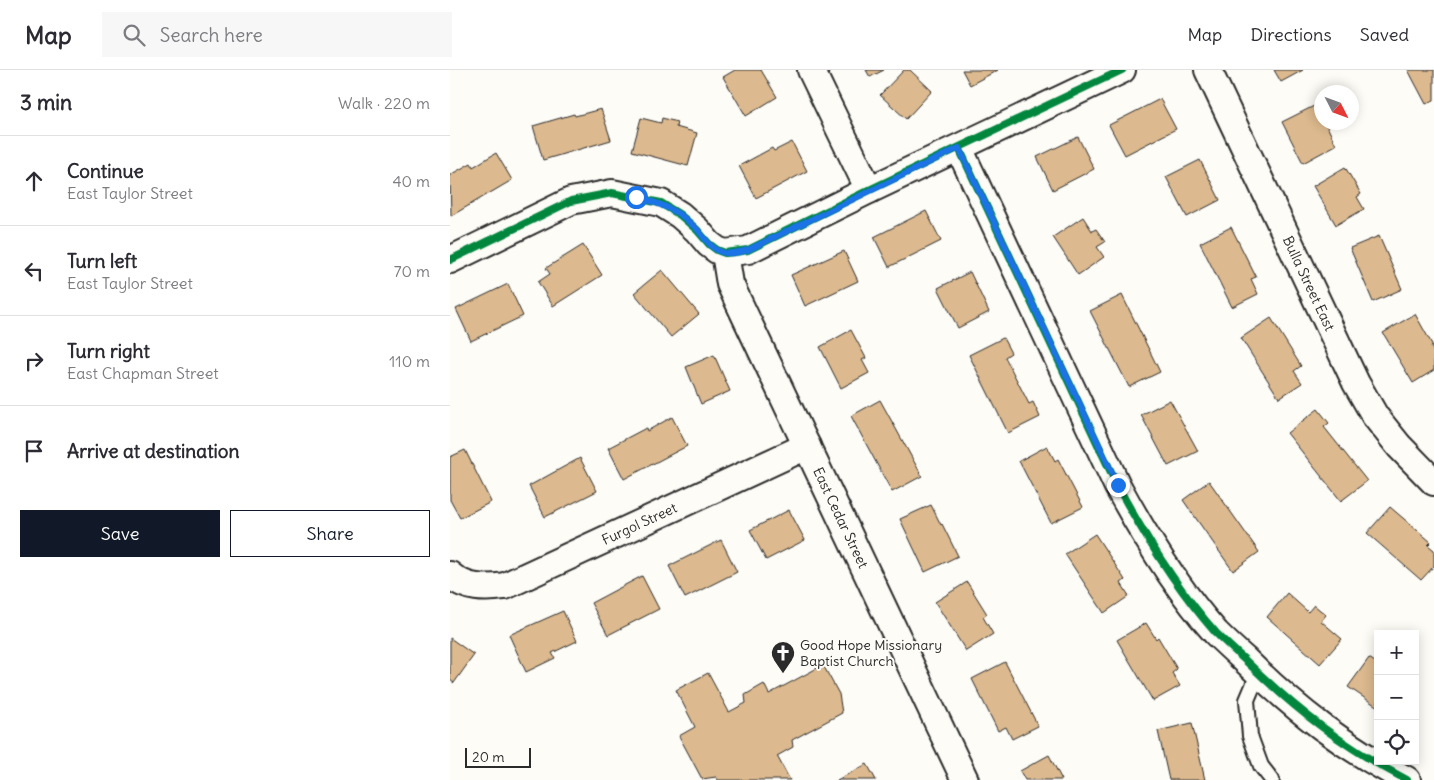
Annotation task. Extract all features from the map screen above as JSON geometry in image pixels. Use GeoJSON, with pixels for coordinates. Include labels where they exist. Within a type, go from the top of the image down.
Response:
{"type":"FeatureCollection","features":[{"type":"Feature","properties":{"kind":"street"},"geometry":{"type":"LineString","coordinates":[[811,70],[869,190]]}},
{"type":"Feature","properties":{"kind":"street"},"geometry":{"type":"LineString","coordinates":[[450,260],[571,201],[612,192],[661,203],[680,215],[716,250],[725,253],[748,250],[869,190],[1122,70]]}},
{"type":"Feature","properties":{"kind":"street","name":"Bulla Street East"},"geometry":{"type":"LineString","coordinates":[[1208,70],[1356,383],[1375,416],[1399,446],[1434,482]]}},
{"type":"Feature","properties":{"kind":"street"},"geometry":{"type":"LineString","coordinates":[[959,148],[1118,485],[1141,529],[1162,562],[1216,633],[1275,690],[1322,728],[1393,778]]}},
{"type":"Feature","properties":{"kind":"street","name":"East Cedar Street"},"geometry":{"type":"LineString","coordinates":[[725,253],[730,284],[965,780]]}},
{"type":"Feature","properties":{"kind":"street","name":"Furgol Street"},"geometry":{"type":"LineString","coordinates":[[459,581],[488,588],[504,586],[807,446]]}},
{"type":"Feature","properties":{"kind":"lane"},"geometry":{"type":"LineString","coordinates":[[1258,674],[1247,700],[1250,736],[1261,766],[1272,780]]}},
{"type":"Feature","properties":{"kind":"building"},"geometry":{"type":"Polygon","coordinates":[[[735,70],[761,70],[777,97],[746,116],[723,77],[735,70]]]}},
{"type":"Feature","properties":{"kind":"building"},"geometry":{"type":"Polygon","coordinates":[[[866,70],[884,70],[870,77],[866,70]]]}},
{"type":"Feature","properties":{"kind":"building"},"geometry":{"type":"Polygon","coordinates":[[[904,70],[910,70],[932,91],[906,119],[880,95],[904,70]]]}},
{"type":"Feature","properties":{"kind":"building"},"geometry":{"type":"Polygon","coordinates":[[[962,70],[998,70],[970,85],[962,70]]]}},
{"type":"Feature","properties":{"kind":"building"},"geometry":{"type":"Polygon","coordinates":[[[1274,70],[1303,70],[1281,82],[1274,70]]]}},
{"type":"Feature","properties":{"kind":"building"},"geometry":{"type":"Polygon","coordinates":[[[1408,70],[1434,70],[1434,100],[1426,104],[1408,70]]]}},
{"type":"Feature","properties":{"kind":"building"},"geometry":{"type":"Polygon","coordinates":[[[1160,99],[1176,129],[1125,155],[1109,125],[1160,99]]]}},
{"type":"Feature","properties":{"kind":"building"},"geometry":{"type":"Polygon","coordinates":[[[1314,106],[1314,130],[1329,130],[1336,145],[1303,163],[1282,122],[1314,106]]]}},
{"type":"Feature","properties":{"kind":"building"},"geometry":{"type":"Polygon","coordinates":[[[601,109],[611,140],[543,160],[533,126],[574,114],[575,116],[601,109]]]}},
{"type":"Feature","properties":{"kind":"building"},"geometry":{"type":"Polygon","coordinates":[[[641,118],[661,123],[662,118],[677,122],[676,127],[697,133],[688,166],[632,151],[641,118]]]}},
{"type":"Feature","properties":{"kind":"building"},"geometry":{"type":"Polygon","coordinates":[[[1078,137],[1094,169],[1053,190],[1037,157],[1078,137]]]}},
{"type":"Feature","properties":{"kind":"building"},"geometry":{"type":"Polygon","coordinates":[[[792,142],[807,171],[756,198],[739,166],[772,148],[774,151],[792,142]]]}},
{"type":"Feature","properties":{"kind":"building"},"geometry":{"type":"Polygon","coordinates":[[[496,153],[512,180],[451,216],[450,175],[471,163],[473,167],[496,153]]]}},
{"type":"Feature","properties":{"kind":"building"},"geometry":{"type":"Polygon","coordinates":[[[1200,160],[1220,200],[1187,217],[1166,177],[1200,160]]]}},
{"type":"Feature","properties":{"kind":"building"},"geometry":{"type":"Polygon","coordinates":[[[1345,167],[1361,194],[1357,197],[1364,209],[1336,225],[1313,186],[1345,167]]]}},
{"type":"Feature","properties":{"kind":"building"},"geometry":{"type":"Polygon","coordinates":[[[926,211],[941,241],[889,267],[874,237],[926,211]]]}},
{"type":"Feature","properties":{"kind":"building"},"geometry":{"type":"Polygon","coordinates":[[[1083,217],[1092,231],[1096,229],[1105,242],[1097,247],[1104,257],[1078,275],[1053,237],[1083,217]]]}},
{"type":"Feature","properties":{"kind":"building"},"geometry":{"type":"Polygon","coordinates":[[[1231,227],[1256,277],[1251,279],[1258,294],[1232,307],[1200,243],[1231,227]]]}},
{"type":"Feature","properties":{"kind":"building"},"geometry":{"type":"Polygon","coordinates":[[[1379,236],[1402,289],[1373,302],[1350,248],[1379,236]]]}},
{"type":"Feature","properties":{"kind":"building"},"geometry":{"type":"Polygon","coordinates":[[[583,245],[602,275],[553,306],[538,282],[550,274],[546,268],[583,245]]]}},
{"type":"Feature","properties":{"kind":"building"},"geometry":{"type":"Polygon","coordinates":[[[844,251],[858,281],[805,306],[791,275],[844,251]]]}},
{"type":"Feature","properties":{"kind":"building"},"geometry":{"type":"Polygon","coordinates":[[[662,270],[699,314],[671,337],[634,293],[662,270]]]}},
{"type":"Feature","properties":{"kind":"building"},"geometry":{"type":"Polygon","coordinates":[[[970,272],[989,312],[958,328],[938,288],[970,272]]]}},
{"type":"Feature","properties":{"kind":"building"},"geometry":{"type":"Polygon","coordinates":[[[508,284],[523,316],[471,341],[456,309],[508,284]]]}},
{"type":"Feature","properties":{"kind":"building"},"geometry":{"type":"Polygon","coordinates":[[[1122,295],[1160,372],[1129,387],[1090,311],[1122,295]]]}},
{"type":"Feature","properties":{"kind":"building"},"geometry":{"type":"Polygon","coordinates":[[[1415,314],[1433,346],[1431,347],[1434,352],[1434,370],[1413,383],[1383,333],[1415,314]]]}},
{"type":"Feature","properties":{"kind":"building"},"geometry":{"type":"Polygon","coordinates":[[[1271,318],[1301,366],[1294,371],[1302,383],[1279,398],[1241,338],[1271,318]]]}},
{"type":"Feature","properties":{"kind":"building"},"geometry":{"type":"Polygon","coordinates":[[[851,330],[866,358],[862,360],[869,373],[841,388],[820,347],[851,330]]]}},
{"type":"Feature","properties":{"kind":"building"},"geometry":{"type":"Polygon","coordinates":[[[1003,338],[1011,353],[1005,357],[1029,404],[1033,402],[1040,417],[1008,433],[969,355],[1003,338]]]}},
{"type":"Feature","properties":{"kind":"building"},"geometry":{"type":"Polygon","coordinates":[[[714,355],[730,391],[701,404],[686,367],[714,355]]]}},
{"type":"Feature","properties":{"kind":"building"},"geometry":{"type":"Polygon","coordinates":[[[880,400],[922,476],[892,492],[851,416],[880,400]]]}},
{"type":"Feature","properties":{"kind":"building"},"geometry":{"type":"Polygon","coordinates":[[[1170,400],[1198,451],[1168,466],[1141,415],[1170,400]]]}},
{"type":"Feature","properties":{"kind":"building"},"geometry":{"type":"Polygon","coordinates":[[[1318,409],[1329,423],[1324,427],[1367,481],[1341,501],[1287,433],[1318,409]]]}},
{"type":"Feature","properties":{"kind":"building"},"geometry":{"type":"Polygon","coordinates":[[[672,417],[687,446],[624,479],[608,448],[646,428],[647,431],[672,417]]]}},
{"type":"Feature","properties":{"kind":"building"},"geometry":{"type":"Polygon","coordinates":[[[1047,446],[1055,461],[1058,459],[1083,507],[1051,523],[1019,461],[1047,446]]]}},
{"type":"Feature","properties":{"kind":"building"},"geometry":{"type":"Polygon","coordinates":[[[465,450],[491,502],[460,518],[450,500],[450,457],[465,450]]]}},
{"type":"Feature","properties":{"kind":"building"},"geometry":{"type":"Polygon","coordinates":[[[580,458],[597,491],[545,517],[529,486],[580,458]]]}},
{"type":"Feature","properties":{"kind":"building"},"geometry":{"type":"Polygon","coordinates":[[[1209,481],[1259,552],[1233,571],[1183,500],[1209,481]]]}},
{"type":"Feature","properties":{"kind":"building"},"geometry":{"type":"Polygon","coordinates":[[[931,505],[958,556],[925,572],[900,519],[931,505]]]}},
{"type":"Feature","properties":{"kind":"building"},"geometry":{"type":"Polygon","coordinates":[[[1390,507],[1431,542],[1428,545],[1434,550],[1434,566],[1421,580],[1367,533],[1390,507]]]}},
{"type":"Feature","properties":{"kind":"building"},"geometry":{"type":"Polygon","coordinates":[[[789,510],[805,540],[766,560],[750,530],[789,510]]]}},
{"type":"Feature","properties":{"kind":"building"},"geometry":{"type":"Polygon","coordinates":[[[1095,534],[1125,580],[1121,583],[1129,596],[1104,613],[1065,554],[1095,534]]]}},
{"type":"Feature","properties":{"kind":"building"},"geometry":{"type":"Polygon","coordinates":[[[721,540],[737,572],[685,598],[669,566],[721,540]]]}},
{"type":"Feature","properties":{"kind":"building"},"geometry":{"type":"Polygon","coordinates":[[[642,576],[659,609],[608,635],[591,603],[642,576]]]}},
{"type":"Feature","properties":{"kind":"building"},"geometry":{"type":"Polygon","coordinates":[[[967,582],[987,614],[983,617],[993,634],[966,651],[935,602],[967,582]]]}},
{"type":"Feature","properties":{"kind":"building"},"geometry":{"type":"Polygon","coordinates":[[[1287,593],[1308,612],[1314,605],[1326,615],[1321,621],[1342,639],[1320,664],[1267,617],[1287,593]]]}},
{"type":"Feature","properties":{"kind":"building"},"geometry":{"type":"Polygon","coordinates":[[[563,611],[577,641],[552,653],[555,658],[526,672],[509,635],[563,611]]]}},
{"type":"Feature","properties":{"kind":"building"},"geometry":{"type":"Polygon","coordinates":[[[1146,623],[1156,639],[1158,637],[1177,669],[1172,673],[1180,686],[1153,701],[1117,640],[1146,623]]]}},
{"type":"Feature","properties":{"kind":"building"},"geometry":{"type":"Polygon","coordinates":[[[450,638],[474,655],[454,683],[450,680],[450,638]]]}},
{"type":"Feature","properties":{"kind":"building"},"geometry":{"type":"Polygon","coordinates":[[[1369,658],[1374,661],[1374,704],[1348,687],[1369,658]]]}},
{"type":"Feature","properties":{"kind":"building"},"geometry":{"type":"Polygon","coordinates":[[[1005,662],[1038,726],[1012,739],[1006,727],[998,731],[972,679],[1005,662]]]}},
{"type":"Feature","properties":{"kind":"building"},"geometry":{"type":"Polygon","coordinates":[[[823,665],[839,694],[842,713],[792,740],[793,747],[777,756],[790,780],[718,780],[716,777],[702,779],[679,736],[695,727],[676,690],[708,673],[729,712],[746,703],[745,695],[764,684],[769,694],[823,665]]]}},
{"type":"Feature","properties":{"kind":"building"},"geometry":{"type":"Polygon","coordinates":[[[1192,723],[1205,780],[1169,780],[1158,731],[1192,723]]]}},
{"type":"Feature","properties":{"kind":"building"},"geometry":{"type":"Polygon","coordinates":[[[1049,755],[1062,780],[1025,780],[1020,771],[1049,755]]]}},
{"type":"Feature","properties":{"kind":"building"},"geometry":{"type":"Polygon","coordinates":[[[867,764],[876,780],[837,780],[867,764]]]}},
{"type":"Feature","properties":{"kind":"cycle path"},"geometry":{"type":"LineString","coordinates":[[450,260],[571,201],[612,193],[661,203],[680,215],[717,250],[725,253],[748,250],[869,190],[1122,70]]}},
{"type":"Feature","properties":{"kind":"cycle path"},"geometry":{"type":"LineString","coordinates":[[959,148],[1117,485],[1150,543],[1175,581],[1216,633],[1284,696],[1322,727],[1362,755],[1407,780]]}},
{"type":"Feature","properties":{"kind":"place","name":"Good Hope Missionary Baptist Church"},"geometry":{"type":"Point","coordinates":[783,674]}},
{"type":"Feature","properties":{"kind":"route"},"geometry":{"type":"LineString","coordinates":[[636,197],[661,203],[680,215],[716,250],[725,253],[736,253],[748,250],[959,148],[1118,485]]}}]}
